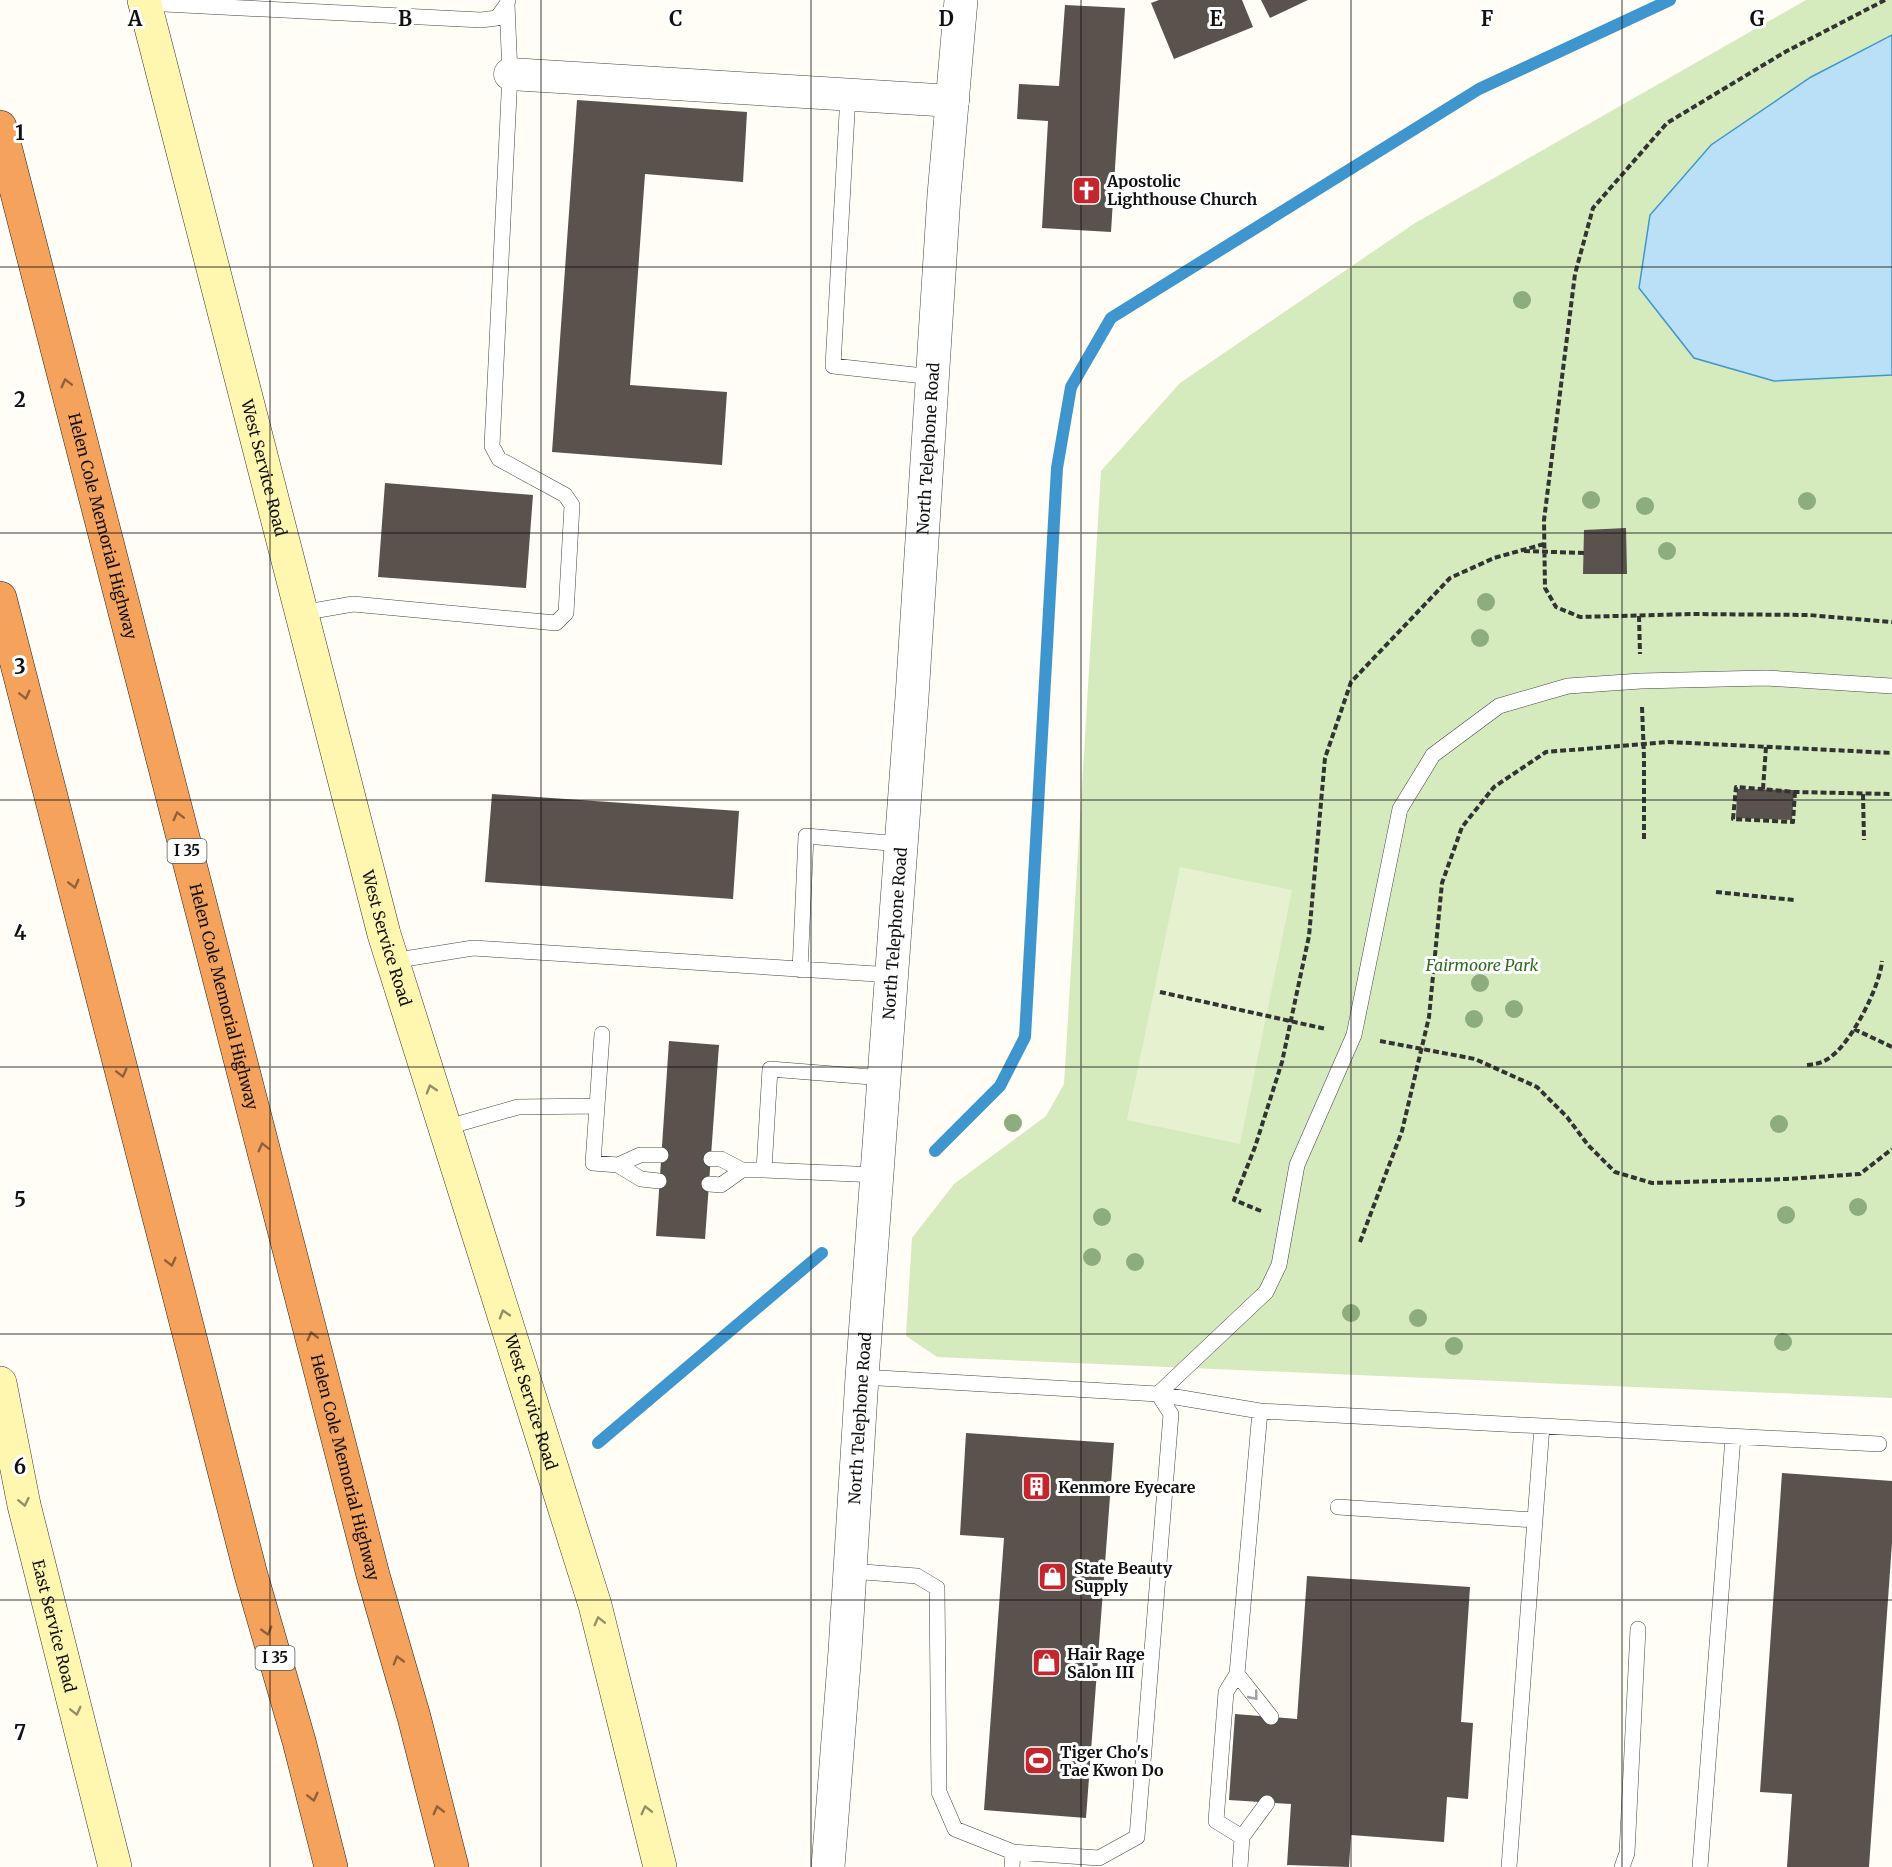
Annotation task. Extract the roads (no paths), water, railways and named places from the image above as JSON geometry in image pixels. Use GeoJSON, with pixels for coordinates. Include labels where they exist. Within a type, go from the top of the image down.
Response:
{"type":"FeatureCollection","features":[{"type":"Feature","properties":{"kind":"highway","name":"Helen Cole Memorial Highway"},"geometry":{"type":"LineString","coordinates":[[0,127],[373,1575],[414,1717],[452,1867]]}},
{"type":"Feature","properties":{"kind":"highway","name":"I 35"},"geometry":{"type":"LineString","coordinates":[[0,598],[251,1575],[331,1867]]}},
{"type":"Feature","properties":{"kind":"main road","name":"West Service Road"},"geometry":{"type":"LineString","coordinates":[[144,2],[392,961],[595,1605],[660,1867]]}},
{"type":"Feature","properties":{"kind":"main road","name":"East Service Road"},"geometry":{"type":"LineString","coordinates":[[0,1383],[24,1505],[116,1867]]}},
{"type":"Feature","properties":{"kind":"street","name":"North Telephone Road"},"geometry":{"type":"LineString","coordinates":[[828,1867],[952,101],[961,0]]}},
{"type":"Feature","properties":{"kind":"street"},"geometry":{"type":"LineString","coordinates":[[510,74],[952,101]]}},
{"type":"Feature","properties":{"kind":"lane"},"geometry":{"type":"LineString","coordinates":[[144,2],[481,20],[498,18],[508,2]]}},
{"type":"Feature","properties":{"kind":"lane"},"geometry":{"type":"LineString","coordinates":[[301,613],[353,604],[556,623],[566,613],[572,505],[565,495],[499,459],[492,446],[510,74],[508,2]]}},
{"type":"Feature","properties":{"kind":"lane"},"geometry":{"type":"LineString","coordinates":[[848,95],[833,366],[933,376]]}},
{"type":"Feature","properties":{"kind":"lane"},"geometry":{"type":"LineString","coordinates":[[1158,1394],[1266,1292],[1279,1265],[1297,1165],[1354,1035],[1400,809],[1433,755],[1499,706],[1568,686],[1641,681],[1766,678],[1892,686]]}},
{"type":"Feature","properties":{"kind":"lane"},"geometry":{"type":"LineString","coordinates":[[800,970],[806,836],[901,844]]}},
{"type":"Feature","properties":{"kind":"lane"},"geometry":{"type":"LineString","coordinates":[[392,961],[473,948],[892,975]]}},
{"type":"Feature","properties":{"kind":"lane"},"geometry":{"type":"LineString","coordinates":[[602,1034],[593,1163],[618,1165],[641,1179],[660,1181]]}},
{"type":"Feature","properties":{"kind":"lane"},"geometry":{"type":"LineString","coordinates":[[764,1170],[770,1069],[884,1078]]}},
{"type":"Feature","properties":{"kind":"lane"},"geometry":{"type":"LineString","coordinates":[[444,1128],[518,1107],[597,1106]]}},
{"type":"Feature","properties":{"kind":"lane"},"geometry":{"type":"LineString","coordinates":[[618,1165],[640,1155],[661,1155]]}},
{"type":"Feature","properties":{"kind":"lane"},"geometry":{"type":"LineString","coordinates":[[711,1159],[721,1160],[742,1170],[764,1170],[876,1185]]}},
{"type":"Feature","properties":{"kind":"lane"},"geometry":{"type":"LineString","coordinates":[[709,1184],[721,1185],[742,1170]]}},
{"type":"Feature","properties":{"kind":"lane"},"geometry":{"type":"LineString","coordinates":[[862,1377],[1158,1394],[1260,1411],[1879,1444]]}},
{"type":"Feature","properties":{"kind":"lane"},"geometry":{"type":"LineString","coordinates":[[850,1571],[917,1576],[937,1588],[939,1792],[955,1829],[1012,1860],[1099,1858],[1137,1837],[1172,1414],[1158,1394]]}},
{"type":"Feature","properties":{"kind":"lane"},"geometry":{"type":"LineString","coordinates":[[1242,1838],[1216,1821],[1226,1692],[1236,1674],[1260,1411]]}},
{"type":"Feature","properties":{"kind":"lane"},"geometry":{"type":"LineString","coordinates":[[1509,1867],[1542,1426]]}},
{"type":"Feature","properties":{"kind":"lane"},"geometry":{"type":"LineString","coordinates":[[1700,1867],[1733,1437]]}},
{"type":"Feature","properties":{"kind":"lane"},"geometry":{"type":"LineString","coordinates":[[1338,1507],[1535,1520]]}},
{"type":"Feature","properties":{"kind":"lane"},"geometry":{"type":"LineString","coordinates":[[1623,1867],[1628,1853],[1638,1629]]}},
{"type":"Feature","properties":{"kind":"lane"},"geometry":{"type":"LineString","coordinates":[[1236,1674],[1271,1717]]}},
{"type":"Feature","properties":{"kind":"lane"},"geometry":{"type":"LineString","coordinates":[[1240,1867],[1242,1838],[1267,1803]]}},
{"type":"Feature","properties":{"kind":"water"},"geometry":{"type":"Polygon","coordinates":[[[1892,35],[1892,375],[1774,381],[1694,358],[1639,288],[1650,215],[1711,145],[1811,77],[1892,35]]]}},
{"type":"Feature","properties":{"kind":"waterway"},"geometry":{"type":"LineString","coordinates":[[935,1151],[1000,1086],[1025,1037],[1057,468],[1071,387],[1111,318],[1479,89],[1670,0]]}},
{"type":"Feature","properties":{"kind":"waterway"},"geometry":{"type":"LineString","coordinates":[[598,1443],[822,1253]]}},
{"type":"Feature","properties":{"kind":"place","name":"Apostolic Lighthouse Church"},"geometry":{"type":"Point","coordinates":[1086,190]}},
{"type":"Feature","properties":{"kind":"place","name":"Kenmore Eyecare"},"geometry":{"type":"Point","coordinates":[1037,1487]}},
{"type":"Feature","properties":{"kind":"place","name":"State Beauty Supply"},"geometry":{"type":"Point","coordinates":[1053,1577]}},
{"type":"Feature","properties":{"kind":"place","name":"Hair Rage Salon III"},"geometry":{"type":"Point","coordinates":[1046,1663]}},
{"type":"Feature","properties":{"kind":"place","name":"Tiger Cho's Tae Kwon Do"},"geometry":{"type":"Point","coordinates":[1039,1761]}},
{"type":"Feature","properties":{"kind":"park label","name":"Fairmoore Park"},"geometry":{"type":"Point","coordinates":[1482,965]}}]}
